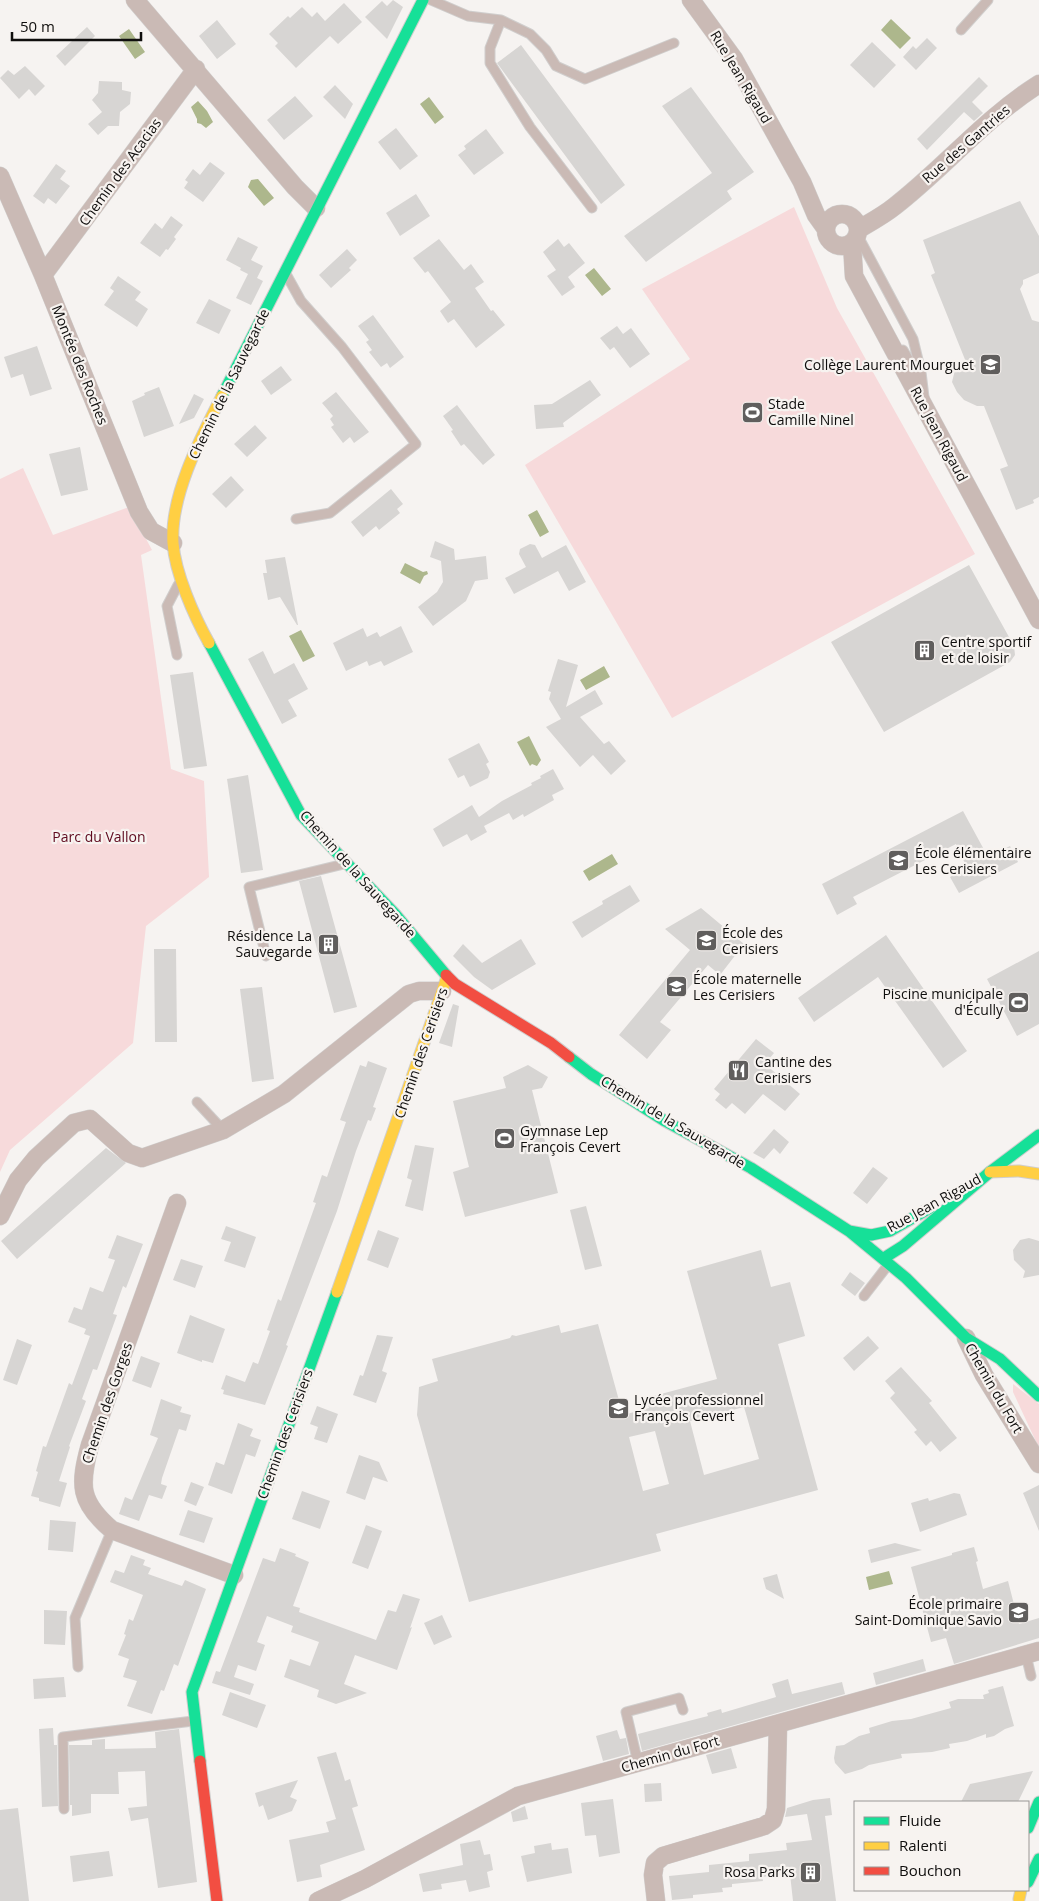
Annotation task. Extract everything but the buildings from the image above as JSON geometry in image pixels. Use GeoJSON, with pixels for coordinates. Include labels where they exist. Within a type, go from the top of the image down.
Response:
{"type":"FeatureCollection","features":[{"type":"Feature","properties":{"kind":"main road","name":"Chemin de la Sauvegarde"},"geometry":{"type":"LineString","coordinates":[[424,0],[195,448],[183,483],[173,543],[180,580],[202,631],[301,815],[395,914],[444,984],[551,1043],[592,1074],[665,1121],[751,1168],[849,1231],[886,1260],[966,1338],[1000,1359],[1039,1396]]}},
{"type":"Feature","properties":{"kind":"main road","name":"Chemin des Cerisiers"},"geometry":{"type":"LineString","coordinates":[[217,1901],[192,1692],[418,1062],[444,984]]}},
{"type":"Feature","properties":{"kind":"main road","name":"Rue Jean Rigaud"},"geometry":{"type":"LineString","coordinates":[[886,1260],[990,1172],[1039,1134]]}},
{"type":"Feature","properties":{"kind":"main road"},"geometry":{"type":"LineString","coordinates":[[990,1172],[1018,1171],[1039,1174]]}},
{"type":"Feature","properties":{"kind":"main road","name":"Rue Jean Rigaud"},"geometry":{"type":"LineString","coordinates":[[849,1231],[871,1235],[890,1231],[990,1172]]}},
{"type":"Feature","properties":{"kind":"main road"},"geometry":{"type":"LineString","coordinates":[[1029,1826],[1039,1802]]}},
{"type":"Feature","properties":{"kind":"main road"},"geometry":{"type":"LineString","coordinates":[[1029,1880],[1039,1859]]}},
{"type":"Feature","properties":{"kind":"street"},"geometry":{"type":"LineString","coordinates":[[135,0],[295,187],[316,208]]}},
{"type":"Feature","properties":{"kind":"street","name":"Rue Jean Rigaud"},"geometry":{"type":"LineString","coordinates":[[691,0],[734,59],[802,182],[816,215],[826,229]]}},
{"type":"Feature","properties":{"kind":"street","name":"Chemin des Acacias"},"geometry":{"type":"LineString","coordinates":[[43,275],[196,70]]}},
{"type":"Feature","properties":{"kind":"street","name":"Rue des Gantries"},"geometry":{"type":"LineString","coordinates":[[858,239],[974,135],[1016,100],[1039,84]]}},
{"type":"Feature","properties":{"kind":"street","name":"Montée des Roches"},"geometry":{"type":"LineString","coordinates":[[0,176],[43,275],[139,512],[150,530],[173,543]]}},
{"type":"Feature","properties":{"kind":"street","name":"Rue Jean Rigaud"},"geometry":{"type":"LineString","coordinates":[[802,182],[841,214]]}},
{"type":"Feature","properties":{"kind":"street"},"geometry":{"type":"LineString","coordinates":[[841,214],[855,219],[858,239],[847,246],[836,246],[827,237],[826,229],[829,220],[841,214],[894,207]]}},
{"type":"Feature","properties":{"kind":"street","name":"Rue Jean Rigaud"},"geometry":{"type":"LineString","coordinates":[[858,239],[854,276],[1039,620]]}},
{"type":"Feature","properties":{"kind":"street"},"geometry":{"type":"LineString","coordinates":[[0,1216],[18,1180],[36,1158],[74,1123],[90,1119],[128,1153],[142,1158],[223,1130],[284,1094],[409,994],[444,984]]}},
{"type":"Feature","properties":{"kind":"street","name":"Chemin des Gorges"},"geometry":{"type":"LineString","coordinates":[[177,1202],[90,1445],[85,1464],[83,1484],[87,1502],[96,1517],[112,1530],[234,1576]]}},
{"type":"Feature","properties":{"kind":"street","name":"Chemin du Fort"},"geometry":{"type":"LineString","coordinates":[[966,1338],[984,1375],[1039,1464]]}},
{"type":"Feature","properties":{"kind":"street","name":"Chemin du Fort"},"geometry":{"type":"LineString","coordinates":[[318,1901],[365,1879],[518,1796],[1032,1653]]}},
{"type":"Feature","properties":{"kind":"street"},"geometry":{"type":"LineString","coordinates":[[656,1901],[653,1875],[654,1863],[663,1856],[764,1826],[773,1820],[776,1809],[778,1724]]}},
{"type":"Feature","properties":{"kind":"lane"},"geometry":{"type":"LineString","coordinates":[[431,0],[468,16],[501,20],[530,34],[546,50],[556,66],[585,79],[674,42]]}},
{"type":"Feature","properties":{"kind":"lane"},"geometry":{"type":"LineString","coordinates":[[961,30],[988,0]]}},
{"type":"Feature","properties":{"kind":"lane"},"geometry":{"type":"LineString","coordinates":[[501,20],[490,48],[490,64],[530,126],[592,208]]}},
{"type":"Feature","properties":{"kind":"lane"},"geometry":{"type":"LineString","coordinates":[[858,239],[863,274],[923,384]]}},
{"type":"Feature","properties":{"kind":"lane"},"geometry":{"type":"LineString","coordinates":[[858,239],[912,338],[923,384],[926,410]]}},
{"type":"Feature","properties":{"kind":"lane"},"geometry":{"type":"LineString","coordinates":[[285,272],[301,302],[342,347],[416,444],[330,513],[296,519]]}},
{"type":"Feature","properties":{"kind":"lane"},"geometry":{"type":"LineString","coordinates":[[177,655],[167,606],[180,580]]}},
{"type":"Feature","properties":{"kind":"lane"},"geometry":{"type":"LineString","coordinates":[[266,956],[249,887],[347,864]]}},
{"type":"Feature","properties":{"kind":"lane"},"geometry":{"type":"LineString","coordinates":[[197,1102],[223,1130]]}},
{"type":"Feature","properties":{"kind":"lane"},"geometry":{"type":"LineString","coordinates":[[864,1296],[886,1260]]}},
{"type":"Feature","properties":{"kind":"lane"},"geometry":{"type":"LineString","coordinates":[[78,1667],[75,1618],[112,1530]]}},
{"type":"Feature","properties":{"kind":"lane"},"geometry":{"type":"LineString","coordinates":[[1031,1676],[1032,1653]]}},
{"type":"Feature","properties":{"kind":"lane"},"geometry":{"type":"LineString","coordinates":[[638,1763],[626,1712],[679,1698],[682,1710]]}},
{"type":"Feature","properties":{"kind":"lane"},"geometry":{"type":"LineString","coordinates":[[64,1809],[63,1737],[196,1721]]}},
{"type":"Feature","properties":{"kind":"green space","name":"Stade Camille Ninel"},"geometry":{"type":"Polygon","coordinates":[[[794,207],[837,308],[975,554],[672,718],[525,465],[690,359],[642,289],[794,207]]]}},
{"type":"Feature","properties":{"kind":"green space","name":"Parc du Vallon"},"geometry":{"type":"Polygon","coordinates":[[[23,468],[53,535],[129,507],[152,550],[141,555],[171,769],[204,781],[209,877],[146,926],[133,1043],[10,1150],[0,1172],[0,479],[23,468]]]}},
{"type":"Feature","properties":{"kind":"green space"},"geometry":{"type":"Polygon","coordinates":[[[1013,1384],[1039,1404],[1039,1448],[1013,1392],[1013,1384]]]}},
{"type":"Feature","properties":{"kind":"shaded area"},"geometry":{"type":"Polygon","coordinates":[[[891,19],[911,38],[900,49],[881,30],[891,19]]]}},
{"type":"Feature","properties":{"kind":"shaded area"},"geometry":{"type":"Polygon","coordinates":[[[129,29],[145,52],[135,59],[119,36],[129,29]]]}},
{"type":"Feature","properties":{"kind":"shaded area"},"geometry":{"type":"Polygon","coordinates":[[[429,97],[444,117],[435,124],[420,104],[429,97]]]}},
{"type":"Feature","properties":{"kind":"shaded area"},"geometry":{"type":"Polygon","coordinates":[[[198,101],[207,111],[213,122],[206,128],[197,123],[191,107],[198,101]]]}},
{"type":"Feature","properties":{"kind":"shaded area"},"geometry":{"type":"Polygon","coordinates":[[[258,179],[274,198],[264,206],[248,187],[251,180],[258,179]]]}},
{"type":"Feature","properties":{"kind":"shaded area"},"geometry":{"type":"Polygon","coordinates":[[[594,268],[611,289],[602,296],[585,275],[594,268]]]}},
{"type":"Feature","properties":{"kind":"shaded area"},"geometry":{"type":"Polygon","coordinates":[[[537,510],[549,532],[540,537],[528,515],[537,510]]]}},
{"type":"Feature","properties":{"kind":"shaded area"},"geometry":{"type":"Polygon","coordinates":[[[405,563],[423,572],[427,571],[428,574],[424,576],[420,584],[400,573],[405,563]]]}},
{"type":"Feature","properties":{"kind":"shaded area"},"geometry":{"type":"Polygon","coordinates":[[[301,630],[315,656],[303,662],[289,636],[301,630]]]}},
{"type":"Feature","properties":{"kind":"shaded area"},"geometry":{"type":"Polygon","coordinates":[[[604,666],[610,677],[586,690],[580,680],[604,666]]]}},
{"type":"Feature","properties":{"kind":"shaded area"},"geometry":{"type":"Polygon","coordinates":[[[529,736],[541,760],[537,766],[532,764],[530,766],[517,742],[529,736]]]}},
{"type":"Feature","properties":{"kind":"shaded area"},"geometry":{"type":"Polygon","coordinates":[[[612,854],[618,864],[589,881],[583,871],[612,854]]]}},
{"type":"Feature","properties":{"kind":"shaded area"},"geometry":{"type":"Polygon","coordinates":[[[889,1571],[893,1584],[869,1590],[866,1577],[889,1571]]]}},
{"type":"Feature","properties":{"kind":"traffic: fast"},"geometry":{"type":"LineString","coordinates":[[222,396],[423,0]]}},
{"type":"Feature","properties":{"kind":"traffic: fast"},"geometry":{"type":"LineString","coordinates":[[209,643],[301,815],[395,914],[446,975]]}},
{"type":"Feature","properties":{"kind":"traffic: fast"},"geometry":{"type":"LineString","coordinates":[[569,1057],[591,1074],[665,1121],[751,1168],[849,1231],[906,1278],[966,1338],[1000,1359],[1039,1396]]}},
{"type":"Feature","properties":{"kind":"traffic: fast"},"geometry":{"type":"LineString","coordinates":[[884,1258],[903,1246],[990,1172],[1039,1135]]}},
{"type":"Feature","properties":{"kind":"traffic: fast"},"geometry":{"type":"LineString","coordinates":[[849,1231],[871,1235],[890,1231],[930,1208]]}},
{"type":"Feature","properties":{"kind":"traffic: fast"},"geometry":{"type":"LineString","coordinates":[[200,1761],[192,1692],[337,1292]]}},
{"type":"Feature","properties":{"kind":"traffic: fast"},"geometry":{"type":"LineString","coordinates":[[1029,1826],[1039,1802]]}},
{"type":"Feature","properties":{"kind":"traffic: fast"},"geometry":{"type":"LineString","coordinates":[[1029,1880],[1039,1859]]}},
{"type":"Feature","properties":{"kind":"traffic: slow"},"geometry":{"type":"LineString","coordinates":[[209,643],[181,581],[173,543],[173,525],[176,506],[188,467],[222,396]]}},
{"type":"Feature","properties":{"kind":"traffic: slow"},"geometry":{"type":"LineString","coordinates":[[337,1292],[447,977]]}},
{"type":"Feature","properties":{"kind":"traffic: slow"},"geometry":{"type":"LineString","coordinates":[[990,1172],[1019,1171],[1039,1174]]}},
{"type":"Feature","properties":{"kind":"traffic: slow"},"geometry":{"type":"LineString","coordinates":[[1019,1899],[1021,1891]]}},
{"type":"Feature","properties":{"kind":"traffic: jam"},"geometry":{"type":"LineString","coordinates":[[446,975],[455,984],[551,1043],[569,1057]]}},
{"type":"Feature","properties":{"kind":"traffic: jam"},"geometry":{"type":"LineString","coordinates":[[200,1761],[217,1901]]}},
{"type":"Feature","properties":{"kind":"place","name":"Collège Laurent Mourguet"},"geometry":{"type":"Point","coordinates":[990,365]}},
{"type":"Feature","properties":{"kind":"place","name":"Stade Camille Ninel"},"geometry":{"type":"Point","coordinates":[752,412]}},
{"type":"Feature","properties":{"kind":"place","name":"Centre sportif et de loisir"},"geometry":{"type":"Point","coordinates":[925,650]}},
{"type":"Feature","properties":{"kind":"place","name":"École élémentaire Les Cerisiers"},"geometry":{"type":"Point","coordinates":[899,861]}},
{"type":"Feature","properties":{"kind":"place","name":"École des Cerisiers"},"geometry":{"type":"Point","coordinates":[706,941]}},
{"type":"Feature","properties":{"kind":"place","name":"Résidence La Sauvegarde"},"geometry":{"type":"Point","coordinates":[328,944]}},
{"type":"Feature","properties":{"kind":"place","name":"École maternelle Les Cerisiers"},"geometry":{"type":"Point","coordinates":[677,987]}},
{"type":"Feature","properties":{"kind":"place","name":"Piscine municipale d'Écully"},"geometry":{"type":"Point","coordinates":[1019,1002]}},
{"type":"Feature","properties":{"kind":"place","name":"Cantine des Cerisiers"},"geometry":{"type":"Point","coordinates":[739,1070]}},
{"type":"Feature","properties":{"kind":"place","name":"Gymnase Lep François Cevert"},"geometry":{"type":"Point","coordinates":[504,1139]}},
{"type":"Feature","properties":{"kind":"place","name":"Lycée professionnel François Cevert"},"geometry":{"type":"Point","coordinates":[618,1408]}},
{"type":"Feature","properties":{"kind":"place","name":"École primaire Saint-Dominique Savio"},"geometry":{"type":"Point","coordinates":[1018,1612]}},
{"type":"Feature","properties":{"kind":"place","name":"Rosa Parks"},"geometry":{"type":"Point","coordinates":[811,1872]}}]}
